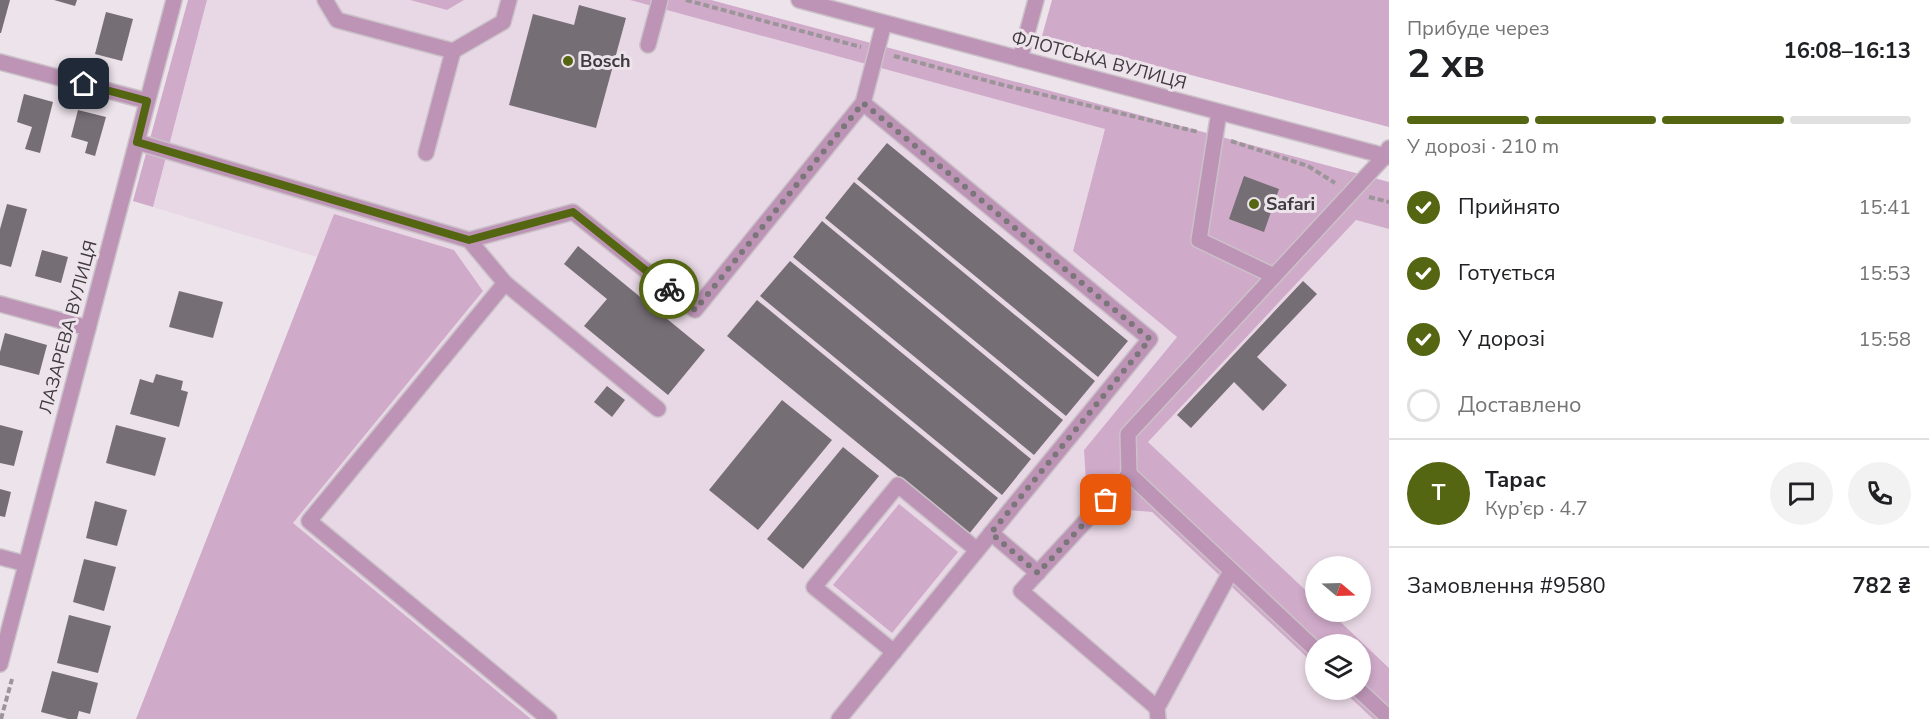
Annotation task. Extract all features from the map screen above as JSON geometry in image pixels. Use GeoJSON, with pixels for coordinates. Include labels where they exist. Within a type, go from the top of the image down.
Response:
{"type":"FeatureCollection","features":[{"type":"Feature","properties":{"kind":"street","name":"ЛАЗАРЕВА ВУЛИЦЯ"},"geometry":{"type":"LineString","coordinates":[[0,664],[174,0]]}},
{"type":"Feature","properties":{"kind":"street"},"geometry":{"type":"LineString","coordinates":[[325,0],[337,20],[453,51]]}},
{"type":"Feature","properties":{"kind":"street"},"geometry":{"type":"LineString","coordinates":[[426,153],[453,51],[503,22],[509,0]]}},
{"type":"Feature","properties":{"kind":"street"},"geometry":{"type":"LineString","coordinates":[[648,45],[660,0]]}},
{"type":"Feature","properties":{"kind":"street","name":"ФЛОТСЬКА ВУЛИЦЯ"},"geometry":{"type":"LineString","coordinates":[[799,0],[1219,112],[1388,154]]}},
{"type":"Feature","properties":{"kind":"street"},"geometry":{"type":"LineString","coordinates":[[1020,59],[1036,0]]}},
{"type":"Feature","properties":{"kind":"street"},"geometry":{"type":"LineString","coordinates":[[137,142],[469,240],[573,212],[695,310],[863,103],[884,23]]}},
{"type":"Feature","properties":{"kind":"street"},"geometry":{"type":"LineString","coordinates":[[0,62],[147,101]]}},
{"type":"Feature","properties":{"kind":"street"},"geometry":{"type":"LineString","coordinates":[[839,719],[1150,339],[863,103]]}},
{"type":"Feature","properties":{"kind":"street"},"geometry":{"type":"LineString","coordinates":[[1219,112],[1199,240],[1274,276]]}},
{"type":"Feature","properties":{"kind":"street"},"geometry":{"type":"LineString","coordinates":[[1231,571],[1158,713],[1021,591],[1129,474],[1128,434],[1388,154]]}},
{"type":"Feature","properties":{"kind":"street"},"geometry":{"type":"LineString","coordinates":[[469,240],[505,283],[658,410]]}},
{"type":"Feature","properties":{"kind":"street"},"geometry":{"type":"LineString","coordinates":[[505,283],[309,521],[549,719]]}},
{"type":"Feature","properties":{"kind":"street"},"geometry":{"type":"LineString","coordinates":[[0,304],[88,328]]}},
{"type":"Feature","properties":{"kind":"street"},"geometry":{"type":"LineString","coordinates":[[1129,474],[1305,640]]}},
{"type":"Feature","properties":{"kind":"street"},"geometry":{"type":"LineString","coordinates":[[894,652],[814,587],[898,485],[977,550]]}},
{"type":"Feature","properties":{"kind":"street"},"geometry":{"type":"LineString","coordinates":[[991,533],[1038,573]]}},
{"type":"Feature","properties":{"kind":"street"},"geometry":{"type":"LineString","coordinates":[[0,557],[26,564]]}},
{"type":"Feature","properties":{"kind":"street"},"geometry":{"type":"LineString","coordinates":[[1370,700],[1389,718]]}},
{"type":"Feature","properties":{"kind":"path"},"geometry":{"type":"LineString","coordinates":[[686,0],[1003,85],[1216,136],[1308,166],[1352,192],[1389,202]]}},
{"type":"Feature","properties":{"kind":"shaded area"},"geometry":{"type":"Polygon","coordinates":[[[188,0],[207,0],[153,207],[133,201],[188,0]]]}},
{"type":"Feature","properties":{"kind":"shaded area"},"geometry":{"type":"Polygon","coordinates":[[[207,0],[410,0],[447,10],[464,0],[630,0],[1105,129],[1073,251],[1177,337],[1084,450],[1115,509],[1152,512],[1305,656],[1305,700],[1353,700],[1373,719],[531,719],[293,523],[483,291],[454,250],[334,214],[317,257],[153,207],[207,0]]]}},
{"type":"Feature","properties":{"kind":"shaded area"},"geometry":{"type":"Polygon","coordinates":[[[410,0],[464,0],[447,10],[410,0]]]}},
{"type":"Feature","properties":{"kind":"shaded area"},"geometry":{"type":"Polygon","coordinates":[[[630,0],[711,0],[1389,182],[1389,229],[1356,220],[1148,442],[1305,590],[1305,622],[1341,622],[1353,634],[1305,634],[1305,656],[1152,512],[1115,509],[1086,482],[1084,450],[1177,337],[1073,251],[1105,129],[630,0]]]}},
{"type":"Feature","properties":{"kind":"shaded area"},"geometry":{"type":"Polygon","coordinates":[[[1052,0],[1389,0],[1389,127],[1042,36],[1052,0]]]}},
{"type":"Feature","properties":{"kind":"shaded area"},"geometry":{"type":"Polygon","coordinates":[[[334,214],[454,250],[483,291],[293,523],[531,719],[136,719],[334,214]]]}},
{"type":"Feature","properties":{"kind":"shaded area"},"geometry":{"type":"Polygon","coordinates":[[[1356,220],[1389,229],[1389,668],[1371,651],[1371,634],[1353,634],[1341,622],[1371,622],[1371,556],[1305,556],[1305,590],[1148,442],[1356,220]]]}},
{"type":"Feature","properties":{"kind":"shaded area"},"geometry":{"type":"Polygon","coordinates":[[[899,504],[958,552],[892,633],[833,585],[899,504]]]}},
{"type":"Feature","properties":{"kind":"shaded area"},"geometry":{"type":"Polygon","coordinates":[[[1371,651],[1389,668],[1389,719],[1373,719],[1353,700],[1371,700],[1371,651]]]}},
{"type":"Feature","properties":{"kind":"building"},"geometry":{"type":"Polygon","coordinates":[[[0,0],[10,0],[1,33],[0,33],[0,0]]]}},
{"type":"Feature","properties":{"kind":"building"},"geometry":{"type":"Polygon","coordinates":[[[54,0],[77,0],[75,6],[54,0]]]}},
{"type":"Feature","properties":{"kind":"building"},"geometry":{"type":"Polygon","coordinates":[[[579,5],[626,18],[596,128],[509,105],[533,14],[574,25],[579,5]]]}},
{"type":"Feature","properties":{"kind":"building"},"geometry":{"type":"Polygon","coordinates":[[[106,12],[133,19],[122,61],[95,54],[106,12]]]}},
{"type":"Feature","properties":{"kind":"building"},"geometry":{"type":"Polygon","coordinates":[[[24,94],[53,102],[40,153],[25,149],[32,127],[17,122],[24,94]]]}},
{"type":"Feature","properties":{"kind":"building"},"geometry":{"type":"Polygon","coordinates":[[[78,110],[106,117],[95,156],[85,153],[88,142],[71,137],[78,110]]]}},
{"type":"Feature","properties":{"kind":"building"},"geometry":{"type":"Polygon","coordinates":[[[887,143],[1128,341],[1098,377],[857,179],[887,143]]]}},
{"type":"Feature","properties":{"kind":"building"},"geometry":{"type":"Polygon","coordinates":[[[1244,176],[1279,189],[1264,232],[1229,219],[1244,176]]]}},
{"type":"Feature","properties":{"kind":"building"},"geometry":{"type":"Polygon","coordinates":[[[854,182],[1095,381],[1066,416],[825,218],[854,182]]]}},
{"type":"Feature","properties":{"kind":"building"},"geometry":{"type":"Polygon","coordinates":[[[7,204],[27,209],[11,267],[0,264],[0,229],[7,204]]]}},
{"type":"Feature","properties":{"kind":"building"},"geometry":{"type":"Polygon","coordinates":[[[822,221],[1063,420],[1034,455],[793,257],[822,221]]]}},
{"type":"Feature","properties":{"kind":"building"},"geometry":{"type":"Polygon","coordinates":[[[578,246],[705,350],[668,395],[584,326],[607,299],[564,264],[578,246]]]}},
{"type":"Feature","properties":{"kind":"building"},"geometry":{"type":"Polygon","coordinates":[[[42,250],[68,257],[61,283],[35,276],[42,250]]]}},
{"type":"Feature","properties":{"kind":"building"},"geometry":{"type":"Polygon","coordinates":[[[790,261],[1031,459],[1002,495],[760,296],[790,261]]]}},
{"type":"Feature","properties":{"kind":"building"},"geometry":{"type":"Polygon","coordinates":[[[1303,281],[1317,294],[1257,357],[1287,385],[1263,411],[1234,382],[1191,428],[1177,415],[1303,281]]]}},
{"type":"Feature","properties":{"kind":"building"},"geometry":{"type":"Polygon","coordinates":[[[179,291],[223,302],[213,338],[169,327],[179,291]]]}},
{"type":"Feature","properties":{"kind":"building"},"geometry":{"type":"Polygon","coordinates":[[[757,300],[998,498],[969,534],[727,336],[757,300]]]}},
{"type":"Feature","properties":{"kind":"building"},"geometry":{"type":"Polygon","coordinates":[[[5,333],[47,345],[39,375],[0,365],[0,352],[5,333]]]}},
{"type":"Feature","properties":{"kind":"building"},"geometry":{"type":"Polygon","coordinates":[[[156,374],[183,381],[181,390],[188,392],[179,427],[130,414],[140,379],[153,383],[156,374]]]}},
{"type":"Feature","properties":{"kind":"building"},"geometry":{"type":"Polygon","coordinates":[[[607,386],[625,400],[612,417],[594,402],[607,386]]]}},
{"type":"Feature","properties":{"kind":"building"},"geometry":{"type":"Polygon","coordinates":[[[782,400],[832,440],[758,530],[709,490],[782,400]]]}},
{"type":"Feature","properties":{"kind":"building"},"geometry":{"type":"Polygon","coordinates":[[[0,425],[23,431],[14,466],[0,463],[0,425]]]}},
{"type":"Feature","properties":{"kind":"building"},"geometry":{"type":"Polygon","coordinates":[[[116,425],[166,438],[155,476],[106,463],[116,425]]]}},
{"type":"Feature","properties":{"kind":"building"},"geometry":{"type":"Polygon","coordinates":[[[843,447],[879,476],[803,569],[767,539],[843,447]]]}},
{"type":"Feature","properties":{"kind":"building"},"geometry":{"type":"Polygon","coordinates":[[[0,489],[11,492],[5,517],[0,516],[0,489]]]}},
{"type":"Feature","properties":{"kind":"building"},"geometry":{"type":"Polygon","coordinates":[[[95,501],[127,510],[117,546],[86,538],[95,501]]]}},
{"type":"Feature","properties":{"kind":"building"},"geometry":{"type":"Polygon","coordinates":[[[84,559],[116,567],[104,611],[73,602],[84,559]]]}},
{"type":"Feature","properties":{"kind":"building"},"geometry":{"type":"Polygon","coordinates":[[[69,615],[111,626],[98,673],[57,663],[69,615]]]}},
{"type":"Feature","properties":{"kind":"building"},"geometry":{"type":"Polygon","coordinates":[[[52,671],[98,683],[90,714],[79,711],[77,719],[68,719],[41,712],[52,671]]]}},
{"type":"Feature","properties":{"kind":"way so far"},"geometry":{"type":"LineString","coordinates":[[669,289],[695,310],[863,103],[1150,339],[991,533],[1038,573],[1106,500]]}},
{"type":"Feature","properties":{"kind":"place","name":"Bosch"},"geometry":{"type":"Point","coordinates":[568,61]}},
{"type":"Feature","properties":{"kind":"place","name":"Safari"},"geometry":{"type":"Point","coordinates":[1254,204]}},
{"type":"Feature","properties":{"kind":"route"},"geometry":{"type":"LineString","coordinates":[[84,84],[147,101],[137,142],[469,240],[573,212],[669,289]]}}]}
